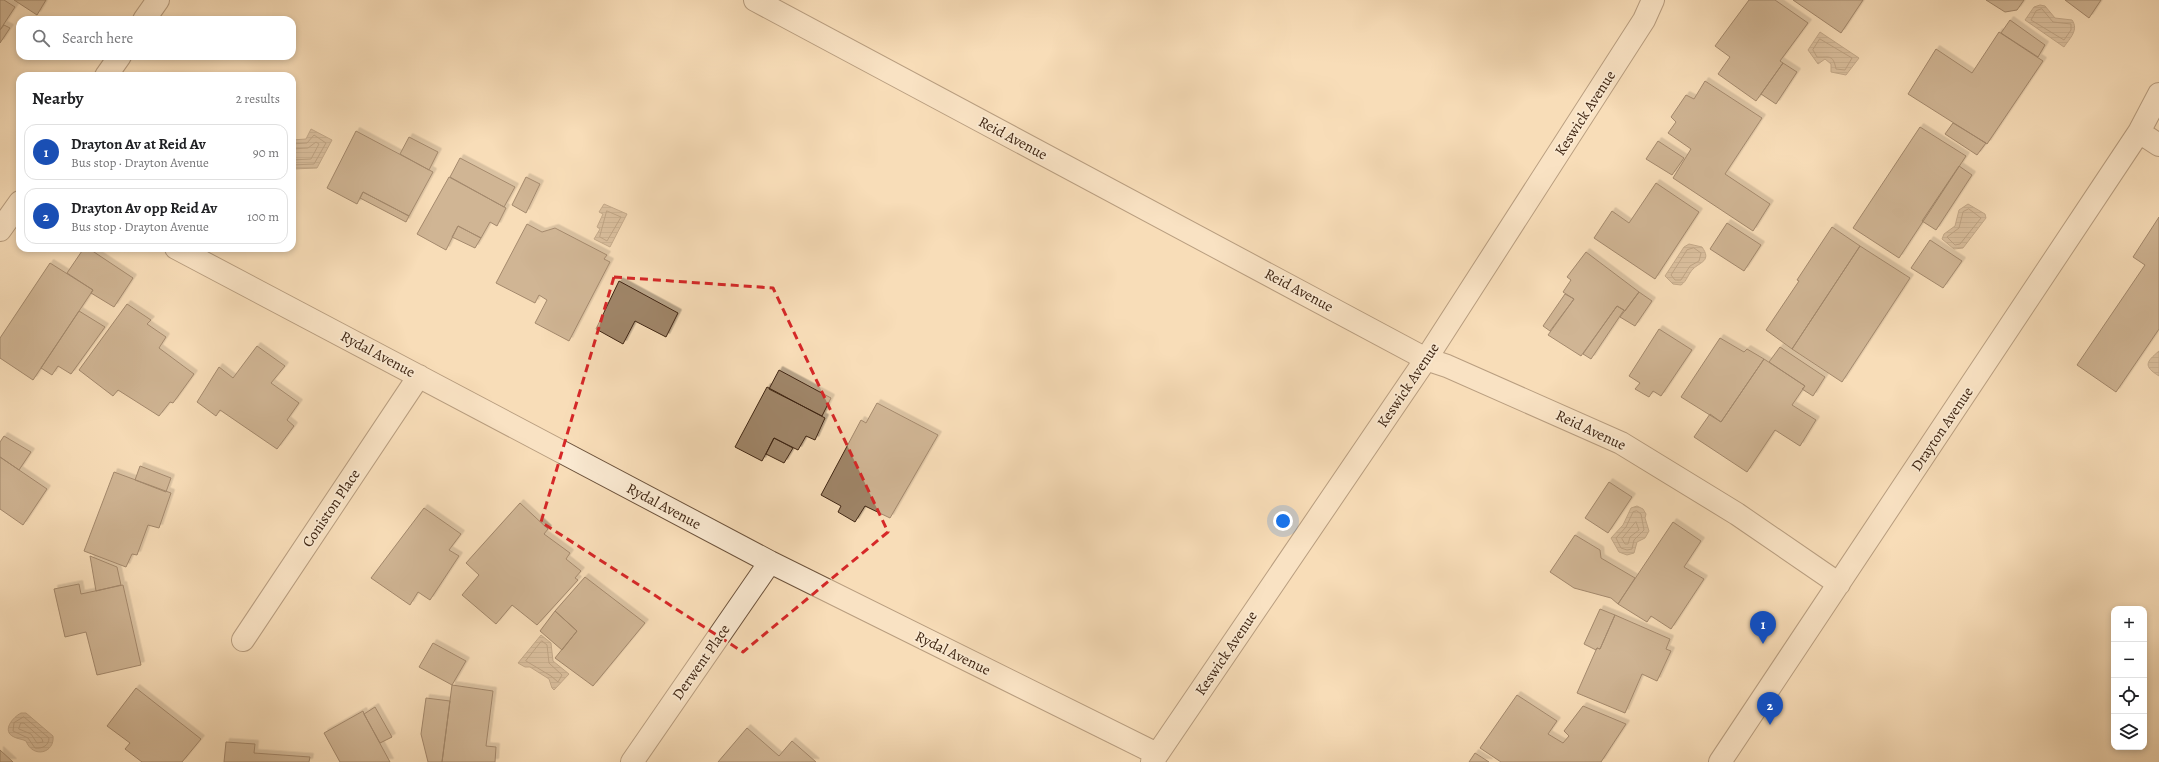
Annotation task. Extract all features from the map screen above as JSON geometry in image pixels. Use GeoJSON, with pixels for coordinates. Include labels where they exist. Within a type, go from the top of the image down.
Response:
{"type":"FeatureCollection","features":[{"type":"Feature","properties":{"kind":"street"},"geometry":{"type":"LineString","coordinates":[[147,16],[158,0]]}},
{"type":"Feature","properties":{"kind":"street","name":"Reid Avenue"},"geometry":{"type":"LineString","coordinates":[[755,0],[1426,359],[1447,366],[1621,443],[1737,514],[1839,584]]}},
{"type":"Feature","properties":{"kind":"street","name":"Keswick Avenue"},"geometry":{"type":"LineString","coordinates":[[1154,758],[1426,359],[1644,20],[1653,0]]}},
{"type":"Feature","properties":{"kind":"street"},"geometry":{"type":"LineString","coordinates":[[109,72],[117,60]]}},
{"type":"Feature","properties":{"kind":"street","name":"Drayton Avenue"},"geometry":{"type":"LineString","coordinates":[[1720,762],[2139,132],[2159,94]]}},
{"type":"Feature","properties":{"kind":"street"},"geometry":{"type":"LineString","coordinates":[[2139,132],[2159,145]]}},
{"type":"Feature","properties":{"kind":"street"},"geometry":{"type":"LineString","coordinates":[[0,230],[16,208]]}},
{"type":"Feature","properties":{"kind":"street","name":"Rydal Avenue"},"geometry":{"type":"LineString","coordinates":[[184,252],[770,562],[1154,758]]}},
{"type":"Feature","properties":{"kind":"street","name":"Coniston Place"},"geometry":{"type":"LineString","coordinates":[[243,640],[420,376]]}},
{"type":"Feature","properties":{"kind":"street","name":"Derwent Place"},"geometry":{"type":"LineString","coordinates":[[632,762],[770,562]]}},
{"type":"Feature","properties":{"kind":"highlighted area"},"geometry":{"type":"Polygon","coordinates":[[[614,277],[773,288],[888,532],[743,652],[541,522],[614,277]]]}},
{"type":"Feature","properties":{"kind":"water"},"geometry":{"type":"Polygon","coordinates":[[[2040,5],[2045,6],[2055,18],[2072,20],[2075,27],[2074,31],[2064,47],[2025,20],[2034,7],[2040,5]]]}},
{"type":"Feature","properties":{"kind":"water"},"geometry":{"type":"Polygon","coordinates":[[[1820,32],[1859,58],[1846,75],[1831,72],[1831,64],[1825,59],[1818,64],[1808,50],[1820,32]]]}},
{"type":"Feature","properties":{"kind":"water"},"geometry":{"type":"Polygon","coordinates":[[[311,129],[332,140],[317,168],[296,169],[296,140],[306,139],[311,129]]]}},
{"type":"Feature","properties":{"kind":"water"},"geometry":{"type":"Polygon","coordinates":[[[604,204],[627,214],[610,247],[594,239],[600,229],[597,227],[603,214],[599,212],[604,204]]]}},
{"type":"Feature","properties":{"kind":"water"},"geometry":{"type":"Polygon","coordinates":[[[1968,204],[1985,214],[1986,218],[1963,248],[1954,249],[1942,239],[1944,234],[1955,226],[1959,210],[1968,204]]]}},
{"type":"Feature","properties":{"kind":"water"},"geometry":{"type":"Polygon","coordinates":[[[1689,244],[1702,247],[1706,255],[1704,261],[1693,269],[1685,282],[1681,285],[1673,284],[1665,276],[1684,247],[1689,244]]]}},
{"type":"Feature","properties":{"kind":"water"},"geometry":{"type":"Polygon","coordinates":[[[2159,351],[2159,376],[2150,369],[2148,364],[2151,358],[2159,351]]]}},
{"type":"Feature","properties":{"kind":"water"},"geometry":{"type":"Polygon","coordinates":[[[1637,506],[1643,509],[1646,514],[1645,518],[1649,531],[1645,538],[1637,542],[1634,553],[1627,555],[1619,552],[1611,538],[1623,525],[1631,508],[1637,506]]]}},
{"type":"Feature","properties":{"kind":"water"},"geometry":{"type":"Polygon","coordinates":[[[541,635],[551,643],[553,661],[569,674],[554,690],[549,679],[530,667],[525,667],[518,663],[541,635]]]}},
{"type":"Feature","properties":{"kind":"water"},"geometry":{"type":"Polygon","coordinates":[[[21,713],[26,713],[53,736],[53,742],[47,750],[38,752],[33,750],[29,747],[26,741],[16,738],[10,734],[8,728],[10,724],[21,713]]]}},
{"type":"Feature","properties":{"kind":"building"},"geometry":{"type":"Polygon","coordinates":[[[0,0],[4,0],[15,7],[0,30],[0,0]]]}},
{"type":"Feature","properties":{"kind":"building"},"geometry":{"type":"Polygon","coordinates":[[[14,0],[46,0],[37,15],[14,0]]]}},
{"type":"Feature","properties":{"kind":"building"},"geometry":{"type":"Polygon","coordinates":[[[1749,0],[1775,0],[1808,23],[1780,61],[1783,63],[1756,101],[1718,74],[1730,57],[1715,46],[1749,0]]]}},
{"type":"Feature","properties":{"kind":"building"},"geometry":{"type":"Polygon","coordinates":[[[1793,0],[1863,0],[1841,33],[1793,0]]]}},
{"type":"Feature","properties":{"kind":"building"},"geometry":{"type":"Polygon","coordinates":[[[1986,0],[2024,0],[2017,10],[2005,12],[1986,0]]]}},
{"type":"Feature","properties":{"kind":"building"},"geometry":{"type":"Polygon","coordinates":[[[2065,0],[2101,0],[2089,18],[2065,0]]]}},
{"type":"Feature","properties":{"kind":"building"},"geometry":{"type":"Polygon","coordinates":[[[2010,20],[2045,45],[2038,57],[2001,33],[2010,20]]]}},
{"type":"Feature","properties":{"kind":"building"},"geometry":{"type":"Polygon","coordinates":[[[4,25],[10,28],[0,43],[0,30],[4,25]]]}},
{"type":"Feature","properties":{"kind":"building"},"geometry":{"type":"Polygon","coordinates":[[[1999,32],[2043,61],[1987,144],[1908,94],[1936,49],[1972,73],[1999,32]]]}},
{"type":"Feature","properties":{"kind":"building"},"geometry":{"type":"Polygon","coordinates":[[[1783,63],[1797,72],[1776,104],[1761,94],[1783,63]]]}},
{"type":"Feature","properties":{"kind":"building"},"geometry":{"type":"Polygon","coordinates":[[[1705,81],[1762,118],[1725,174],[1770,204],[1753,231],[1673,178],[1691,149],[1668,133],[1676,122],[1671,117],[1686,95],[1694,99],[1705,81]]]}},
{"type":"Feature","properties":{"kind":"building"},"geometry":{"type":"Polygon","coordinates":[[[1953,123],[1986,143],[1977,155],[1945,134],[1953,123]]]}},
{"type":"Feature","properties":{"kind":"building"},"geometry":{"type":"Polygon","coordinates":[[[1920,127],[1966,156],[1899,258],[1853,228],[1920,127]]]}},
{"type":"Feature","properties":{"kind":"building"},"geometry":{"type":"Polygon","coordinates":[[[356,131],[433,172],[409,216],[363,192],[357,204],[327,188],[356,131]]]}},
{"type":"Feature","properties":{"kind":"building"},"geometry":{"type":"Polygon","coordinates":[[[409,137],[438,152],[429,170],[400,154],[409,137]]]}},
{"type":"Feature","properties":{"kind":"building"},"geometry":{"type":"Polygon","coordinates":[[[1658,141],[1684,158],[1672,175],[1646,159],[1658,141]]]}},
{"type":"Feature","properties":{"kind":"building"},"geometry":{"type":"Polygon","coordinates":[[[460,158],[515,187],[504,207],[450,177],[460,158]]]}},
{"type":"Feature","properties":{"kind":"building"},"geometry":{"type":"Polygon","coordinates":[[[1959,166],[1972,175],[1936,230],[1922,221],[1959,166]]]}},
{"type":"Feature","properties":{"kind":"building"},"geometry":{"type":"Polygon","coordinates":[[[449,177],[506,208],[497,226],[490,222],[481,238],[458,226],[446,250],[417,234],[449,177]]]}},
{"type":"Feature","properties":{"kind":"building"},"geometry":{"type":"Polygon","coordinates":[[[526,177],[540,184],[526,213],[512,205],[526,177]]]}},
{"type":"Feature","properties":{"kind":"building"},"geometry":{"type":"Polygon","coordinates":[[[1656,183],[1699,212],[1655,279],[1594,238],[1612,211],[1629,223],[1656,183]]]}},
{"type":"Feature","properties":{"kind":"building"},"geometry":{"type":"Polygon","coordinates":[[[363,192],[409,216],[406,222],[360,198],[363,192]]]}},
{"type":"Feature","properties":{"kind":"building"},"geometry":{"type":"Polygon","coordinates":[[[2159,217],[2159,329],[2116,392],[2077,365],[2145,265],[2133,257],[2159,217]]]}},
{"type":"Feature","properties":{"kind":"building"},"geometry":{"type":"Polygon","coordinates":[[[1727,223],[1761,245],[1744,271],[1710,249],[1727,223]]]}},
{"type":"Feature","properties":{"kind":"building"},"geometry":{"type":"Polygon","coordinates":[[[527,224],[542,232],[555,228],[607,255],[604,259],[610,262],[569,341],[535,323],[547,300],[539,295],[535,303],[496,283],[527,224]]]}},
{"type":"Feature","properties":{"kind":"building"},"geometry":{"type":"Polygon","coordinates":[[[458,226],[481,238],[475,248],[452,237],[458,226]]]}},
{"type":"Feature","properties":{"kind":"building"},"geometry":{"type":"Polygon","coordinates":[[[1832,227],[1860,246],[1792,349],[1766,330],[1799,281],[1797,280],[1832,227]]]}},
{"type":"Feature","properties":{"kind":"building"},"geometry":{"type":"Polygon","coordinates":[[[1930,240],[1962,261],[1943,288],[1911,268],[1930,240]]]}},
{"type":"Feature","properties":{"kind":"building"},"geometry":{"type":"Polygon","coordinates":[[[1860,246],[1910,278],[1842,382],[1792,349],[1860,246]]]}},
{"type":"Feature","properties":{"kind":"building"},"geometry":{"type":"Polygon","coordinates":[[[81,252],[94,252],[133,278],[114,307],[91,293],[93,290],[67,273],[81,252]]]}},
{"type":"Feature","properties":{"kind":"building"},"geometry":{"type":"Polygon","coordinates":[[[1586,252],[1639,292],[1625,311],[1617,306],[1581,356],[1548,335],[1574,299],[1563,292],[1571,280],[1567,277],[1586,252]]]}},
{"type":"Feature","properties":{"kind":"building"},"geometry":{"type":"Polygon","coordinates":[[[50,263],[93,290],[33,380],[0,358],[0,338],[50,263]]]}},
{"type":"Feature","properties":{"kind":"building"},"geometry":{"type":"Polygon","coordinates":[[[619,281],[678,313],[666,337],[635,321],[623,344],[596,329],[619,281]]]}},
{"type":"Feature","properties":{"kind":"building"},"geometry":{"type":"Polygon","coordinates":[[[1639,292],[1652,301],[1635,326],[1620,317],[1639,292]]]}},
{"type":"Feature","properties":{"kind":"building"},"geometry":{"type":"Polygon","coordinates":[[[1565,294],[1574,299],[1550,331],[1543,326],[1565,294]]]}},
{"type":"Feature","properties":{"kind":"building"},"geometry":{"type":"Polygon","coordinates":[[[127,304],[151,320],[147,324],[166,337],[159,348],[194,374],[173,403],[170,402],[159,416],[118,390],[113,396],[79,370],[127,304]]]}},
{"type":"Feature","properties":{"kind":"building"},"geometry":{"type":"Polygon","coordinates":[[[1617,306],[1624,310],[1591,359],[1583,354],[1617,306]]]}},
{"type":"Feature","properties":{"kind":"building"},"geometry":{"type":"Polygon","coordinates":[[[79,311],[105,327],[71,374],[58,366],[52,375],[41,368],[79,311]]]}},
{"type":"Feature","properties":{"kind":"building"},"geometry":{"type":"Polygon","coordinates":[[[1659,329],[1692,350],[1661,396],[1653,391],[1649,397],[1635,389],[1640,383],[1629,376],[1659,329]]]}},
{"type":"Feature","properties":{"kind":"building"},"geometry":{"type":"Polygon","coordinates":[[[1720,338],[1744,352],[1747,349],[1764,359],[1721,422],[1681,397],[1720,338]]]}},
{"type":"Feature","properties":{"kind":"building"},"geometry":{"type":"Polygon","coordinates":[[[257,346],[285,366],[271,383],[299,403],[287,420],[294,426],[277,449],[220,410],[216,416],[197,402],[219,367],[233,378],[257,346]]]}},
{"type":"Feature","properties":{"kind":"building"},"geometry":{"type":"Polygon","coordinates":[[[1780,347],[1825,377],[1813,396],[1802,389],[1805,386],[1769,362],[1780,347]]]}},
{"type":"Feature","properties":{"kind":"building"},"geometry":{"type":"Polygon","coordinates":[[[1764,359],[1805,386],[1792,405],[1816,420],[1800,446],[1775,430],[1747,472],[1694,437],[1710,414],[1721,422],[1764,359]]]}},
{"type":"Feature","properties":{"kind":"building"},"geometry":{"type":"Polygon","coordinates":[[[779,370],[831,398],[822,416],[769,389],[779,370]]]}},
{"type":"Feature","properties":{"kind":"building"},"geometry":{"type":"Polygon","coordinates":[[[767,387],[825,418],[815,440],[806,436],[798,450],[774,438],[762,461],[735,447],[767,387]]]}},
{"type":"Feature","properties":{"kind":"building"},"geometry":{"type":"Polygon","coordinates":[[[877,403],[938,435],[890,518],[865,506],[855,522],[838,512],[841,506],[821,495],[861,420],[866,423],[877,403]]]}},
{"type":"Feature","properties":{"kind":"building"},"geometry":{"type":"Polygon","coordinates":[[[4,436],[31,452],[19,470],[0,457],[0,442],[4,436]]]}},
{"type":"Feature","properties":{"kind":"building"},"geometry":{"type":"Polygon","coordinates":[[[774,438],[793,448],[784,463],[766,454],[774,438]]]}},
{"type":"Feature","properties":{"kind":"building"},"geometry":{"type":"Polygon","coordinates":[[[0,457],[47,489],[23,525],[0,509],[0,457]]]}},
{"type":"Feature","properties":{"kind":"building"},"geometry":{"type":"Polygon","coordinates":[[[140,466],[171,478],[166,492],[135,480],[140,466]]]}},
{"type":"Feature","properties":{"kind":"building"},"geometry":{"type":"Polygon","coordinates":[[[114,472],[171,493],[159,528],[148,525],[137,555],[132,554],[126,567],[84,551],[114,472]]]}},
{"type":"Feature","properties":{"kind":"building"},"geometry":{"type":"Polygon","coordinates":[[[1609,482],[1632,497],[1608,533],[1585,518],[1609,482]]]}},
{"type":"Feature","properties":{"kind":"building"},"geometry":{"type":"Polygon","coordinates":[[[520,503],[548,529],[544,534],[570,553],[566,559],[581,571],[575,578],[578,580],[537,625],[512,605],[496,624],[462,595],[479,575],[466,563],[520,503]]]}},
{"type":"Feature","properties":{"kind":"building"},"geometry":{"type":"Polygon","coordinates":[[[424,508],[461,534],[449,550],[459,556],[430,600],[418,592],[410,605],[371,578],[424,508]]]}},
{"type":"Feature","properties":{"kind":"building"},"geometry":{"type":"Polygon","coordinates":[[[1673,522],[1701,541],[1684,567],[1704,579],[1671,629],[1651,616],[1647,622],[1618,604],[1673,522]]]}},
{"type":"Feature","properties":{"kind":"building"},"geometry":{"type":"Polygon","coordinates":[[[1575,535],[1600,550],[1601,558],[1635,578],[1618,604],[1611,598],[1574,588],[1550,572],[1575,535]]]}},
{"type":"Feature","properties":{"kind":"building"},"geometry":{"type":"Polygon","coordinates":[[[90,556],[117,567],[121,585],[96,591],[90,556]]]}},
{"type":"Feature","properties":{"kind":"building"},"geometry":{"type":"Polygon","coordinates":[[[585,577],[645,623],[593,686],[555,658],[577,631],[555,611],[585,577]]]}},
{"type":"Feature","properties":{"kind":"building"},"geometry":{"type":"Polygon","coordinates":[[[79,584],[81,594],[123,585],[141,665],[97,675],[86,632],[65,637],[54,589],[79,584]]]}},
{"type":"Feature","properties":{"kind":"building"},"geometry":{"type":"Polygon","coordinates":[[[1600,609],[1615,615],[1600,649],[1597,648],[1596,650],[1584,644],[1600,609]]]}},
{"type":"Feature","properties":{"kind":"building"},"geometry":{"type":"Polygon","coordinates":[[[555,611],[577,631],[562,650],[540,631],[555,611]]]}},
{"type":"Feature","properties":{"kind":"building"},"geometry":{"type":"Polygon","coordinates":[[[1615,615],[1670,639],[1666,649],[1671,651],[1657,681],[1642,674],[1625,713],[1577,693],[1596,650],[1597,648],[1600,649],[1615,615]]]}},
{"type":"Feature","properties":{"kind":"building"},"geometry":{"type":"Polygon","coordinates":[[[433,643],[466,661],[452,685],[419,667],[433,643]]]}},
{"type":"Feature","properties":{"kind":"building"},"geometry":{"type":"Polygon","coordinates":[[[452,685],[493,691],[486,746],[496,747],[495,762],[442,762],[452,685]]]}},
{"type":"Feature","properties":{"kind":"building"},"geometry":{"type":"Polygon","coordinates":[[[136,688],[201,739],[182,762],[142,762],[125,749],[130,743],[107,726],[136,688]]]}},
{"type":"Feature","properties":{"kind":"building"},"geometry":{"type":"Polygon","coordinates":[[[1517,695],[1557,721],[1548,734],[1563,743],[1569,736],[1564,731],[1583,706],[1626,724],[1601,762],[1501,762],[1480,748],[1517,695]]]}},
{"type":"Feature","properties":{"kind":"building"},"geometry":{"type":"Polygon","coordinates":[[[426,698],[450,701],[442,762],[428,762],[421,734],[426,698]]]}},
{"type":"Feature","properties":{"kind":"building"},"geometry":{"type":"Polygon","coordinates":[[[375,707],[392,737],[380,743],[364,714],[375,707]]]}},
{"type":"Feature","properties":{"kind":"building"},"geometry":{"type":"Polygon","coordinates":[[[363,711],[390,762],[340,762],[324,733],[363,711]]]}},
{"type":"Feature","properties":{"kind":"building"},"geometry":{"type":"Polygon","coordinates":[[[747,728],[779,756],[792,741],[816,762],[718,762],[747,728]]]}},
{"type":"Feature","properties":{"kind":"building"},"geometry":{"type":"Polygon","coordinates":[[[226,742],[255,744],[254,753],[310,757],[309,762],[224,762],[226,742]]]}},
{"type":"Feature","properties":{"kind":"building"},"geometry":{"type":"Polygon","coordinates":[[[0,750],[13,762],[0,762],[0,750]]]}},
{"type":"Feature","properties":{"kind":"building"},"geometry":{"type":"Polygon","coordinates":[[[1475,753],[1489,762],[1469,762],[1475,753]]]}},
{"type":"Feature","properties":{"kind":"place","name":"Drayton Av at Reid Av"},"geometry":{"type":"Point","coordinates":[1763,644]}},
{"type":"Feature","properties":{"kind":"place","name":"Drayton Av opp Reid Av"},"geometry":{"type":"Point","coordinates":[1770,725]}}]}
